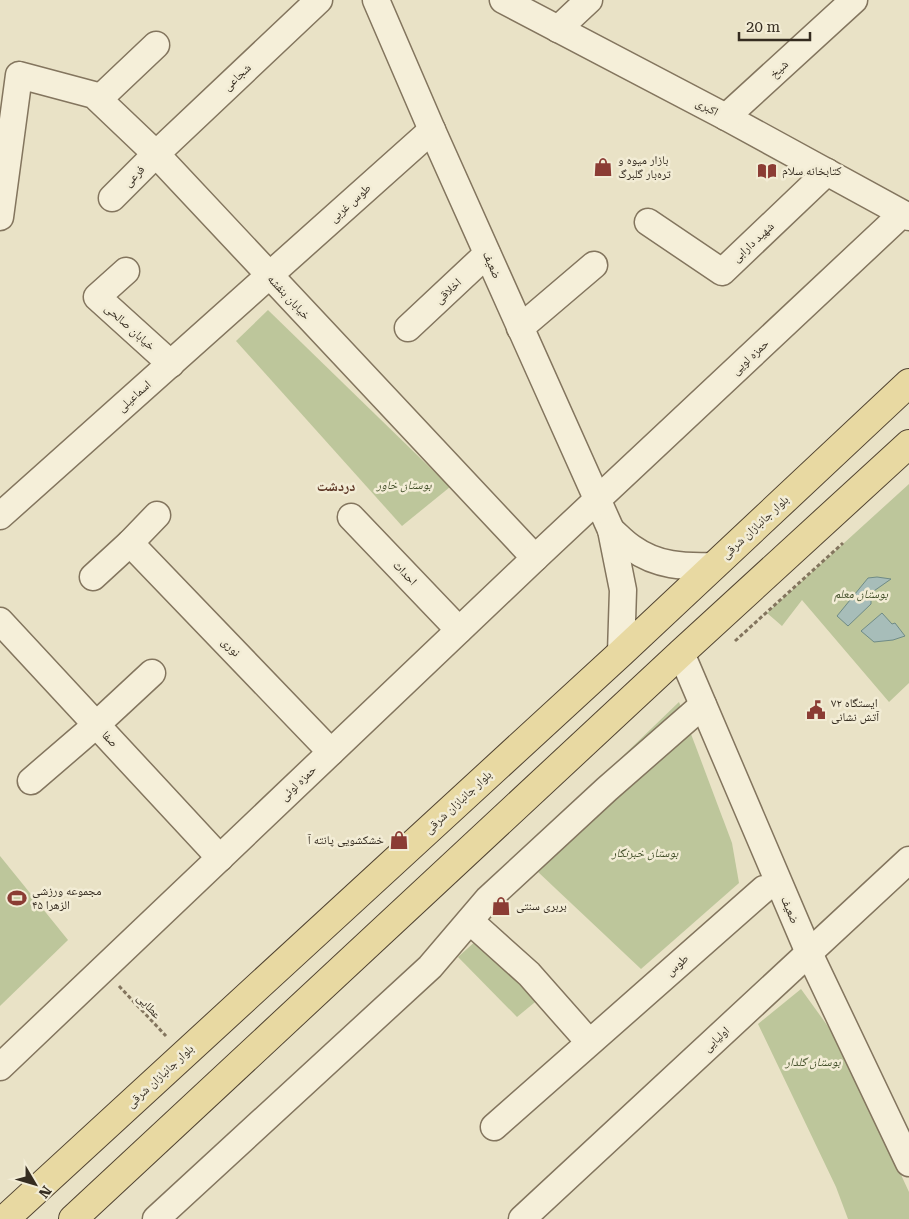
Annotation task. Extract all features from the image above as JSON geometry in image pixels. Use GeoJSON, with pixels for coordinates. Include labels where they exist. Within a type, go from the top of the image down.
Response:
{"type":"FeatureCollection","features":[{"type":"Feature","properties":{"kind":"main road","name":"بلوار جانبازان شرقی"},"geometry":{"type":"LineString","coordinates":[[5,1219],[714,566],[909,383]]}},
{"type":"Feature","properties":{"kind":"main road"},"geometry":{"type":"LineString","coordinates":[[73,1219],[681,652],[909,444]]}},
{"type":"Feature","properties":{"kind":"street","name":"شجاعی"},"geometry":{"type":"LineString","coordinates":[[156,154],[319,0]]}},
{"type":"Feature","properties":{"kind":"street","name":"ضعیف"},"geometry":{"type":"LineString","coordinates":[[376,0],[432,130],[611,530]]}},
{"type":"Feature","properties":{"kind":"street","name":"اکبری"},"geometry":{"type":"LineString","coordinates":[[503,0],[726,117],[906,215]]}},
{"type":"Feature","properties":{"kind":"street"},"geometry":{"type":"LineString","coordinates":[[558,29],[589,0]]}},
{"type":"Feature","properties":{"kind":"street","name":"شیخ"},"geometry":{"type":"LineString","coordinates":[[726,117],[854,0]]}},
{"type":"Feature","properties":{"kind":"street"},"geometry":{"type":"LineString","coordinates":[[99,99],[156,45]]}},
{"type":"Feature","properties":{"kind":"street","name":"خیابان بنفشه"},"geometry":{"type":"LineString","coordinates":[[0,217],[19,75],[94,95],[156,154],[535,558]]}},
{"type":"Feature","properties":{"kind":"street","name":"طوس غربی"},"geometry":{"type":"LineString","coordinates":[[269,276],[432,130]]}},
{"type":"Feature","properties":{"kind":"street","name":"فرعی"},"geometry":{"type":"LineString","coordinates":[[112,198],[156,154]]}},
{"type":"Feature","properties":{"kind":"street","name":"شهید دارابی"},"geometry":{"type":"LineString","coordinates":[[648,222],[722,272],[827,172]]}},
{"type":"Feature","properties":{"kind":"street","name":"حمزه لویی"},"geometry":{"type":"LineString","coordinates":[[597,500],[906,215]]}},
{"type":"Feature","properties":{"kind":"street","name":"اخلاقی"},"geometry":{"type":"LineString","coordinates":[[408,328],[487,254]]}},
{"type":"Feature","properties":{"kind":"street"},"geometry":{"type":"LineString","coordinates":[[520,328],[594,265]]}},
{"type":"Feature","properties":{"kind":"street","name":"خیابان صالحی"},"geometry":{"type":"LineString","coordinates":[[126,271],[97,296],[170,364]]}},
{"type":"Feature","properties":{"kind":"street","name":"اسماعیلی"},"geometry":{"type":"LineString","coordinates":[[0,516],[269,276]]}},
{"type":"Feature","properties":{"kind":"street","name":"حمزه لوئی"},"geometry":{"type":"LineString","coordinates":[[0,1066],[597,500]]}},
{"type":"Feature","properties":{"kind":"street"},"geometry":{"type":"LineString","coordinates":[[93,577],[157,515]]}},
{"type":"Feature","properties":{"kind":"street","name":"احداث"},"geometry":{"type":"LineString","coordinates":[[351,517],[460,630]]}},
{"type":"Feature","properties":{"kind":"street"},"geometry":{"type":"LineString","coordinates":[[611,530],[632,548],[658,561],[685,567],[714,566]]}},
{"type":"Feature","properties":{"kind":"street"},"geometry":{"type":"LineString","coordinates":[[611,530],[623,590],[621,652]]}},
{"type":"Feature","properties":{"kind":"street","name":"نوری"},"geometry":{"type":"LineString","coordinates":[[130,543],[331,752]]}},
{"type":"Feature","properties":{"kind":"street","name":"صفا"},"geometry":{"type":"LineString","coordinates":[[0,621],[220,858]]}},
{"type":"Feature","properties":{"kind":"street","name":"ضعیف"},"geometry":{"type":"LineString","coordinates":[[681,652],[809,953],[909,1163]]}},
{"type":"Feature","properties":{"kind":"street"},"geometry":{"type":"LineString","coordinates":[[31,781],[152,673]]}},
{"type":"Feature","properties":{"kind":"street"},"geometry":{"type":"LineString","coordinates":[[156,1219],[216,1172],[430,967],[488,899],[607,789],[703,705]]}},
{"type":"Feature","properties":{"kind":"street","name":"اولیایی"},"geometry":{"type":"LineString","coordinates":[[522,1219],[909,860]]}},
{"type":"Feature","properties":{"kind":"street","name":"طوس"},"geometry":{"type":"LineString","coordinates":[[494,1127],[764,889]]}},
{"type":"Feature","properties":{"kind":"street"},"geometry":{"type":"LineString","coordinates":[[470,921],[528,974],[589,1042]]}},
{"type":"Feature","properties":{"kind":"path","name":"عطایی"},"geometry":{"type":"LineString","coordinates":[[103,969],[183,1055]]}},
{"type":"Feature","properties":{"kind":"green space","name":"بوستان خاور"},"geometry":{"type":"Polygon","coordinates":[[[268,310],[450,487],[402,526],[236,341],[268,310]]]}},
{"type":"Feature","properties":{"kind":"green space","name":"بوستان معلم"},"geometry":{"type":"Polygon","coordinates":[[[909,484],[909,683],[889,702],[802,600],[782,626],[767,613],[909,484]]]}},
{"type":"Feature","properties":{"kind":"green space","name":"بوستان خبرنگار"},"geometry":{"type":"Polygon","coordinates":[[[679,702],[732,843],[739,883],[641,969],[520,855],[679,702]]]}},
{"type":"Feature","properties":{"kind":"green space","name":"مجموعه ورزشی الزهرا ۴۵"},"geometry":{"type":"Polygon","coordinates":[[[0,856],[68,940],[0,1006],[0,856]]]}},
{"type":"Feature","properties":{"kind":"green space"},"geometry":{"type":"Polygon","coordinates":[[[478,939],[540,998],[517,1017],[458,957],[478,939]]]}},
{"type":"Feature","properties":{"kind":"green space","name":"بوستان گلدار"},"geometry":{"type":"Polygon","coordinates":[[[801,989],[840,1043],[909,1192],[909,1219],[848,1219],[836,1187],[758,1024],[801,989]]]}},
{"type":"Feature","properties":{"kind":"water"},"geometry":{"type":"Polygon","coordinates":[[[868,578],[891,579],[871,593],[871,604],[848,626],[837,616],[868,578]]]}},
{"type":"Feature","properties":{"kind":"water"},"geometry":{"type":"Polygon","coordinates":[[[882,613],[892,624],[895,623],[905,636],[893,640],[874,642],[861,631],[882,613]]]}},
{"type":"Feature","properties":{"kind":"place","name":"بازار میوه و تره‌بار گلبرگ"},"geometry":{"type":"Point","coordinates":[603,167]}},
{"type":"Feature","properties":{"kind":"place","name":"کتابخانه سلام"},"geometry":{"type":"Point","coordinates":[767,171]}},
{"type":"Feature","properties":{"kind":"place","name":"ایستگاه ۷۲ آتش نشانی"},"geometry":{"type":"Point","coordinates":[816,710]}},
{"type":"Feature","properties":{"kind":"place","name":"خشکشویی پانته آ"},"geometry":{"type":"Point","coordinates":[399,840]}},
{"type":"Feature","properties":{"kind":"place","name":"مجموعه ورزشی الزهرا ۴۵"},"geometry":{"type":"Point","coordinates":[17,898]}},
{"type":"Feature","properties":{"kind":"place","name":"بربری سنتی"},"geometry":{"type":"Point","coordinates":[501,906]}},
{"type":"Feature","properties":{"kind":"district","name":"دردشت"},"geometry":{"type":"Point","coordinates":[336,486]}}]}
